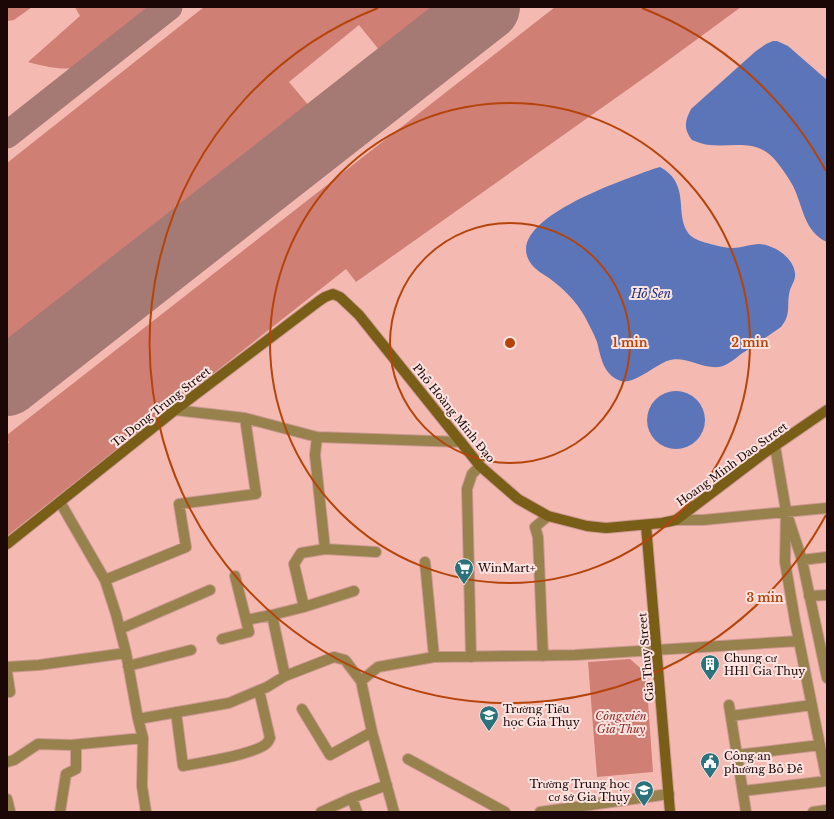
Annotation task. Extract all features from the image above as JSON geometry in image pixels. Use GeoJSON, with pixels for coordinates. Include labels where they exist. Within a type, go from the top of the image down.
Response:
{"type":"FeatureCollection","features":[{"type":"Feature","properties":{"kind":"street","name":"Ta Dong Trung Street"},"geometry":{"type":"LineString","coordinates":[[7,544],[175,410],[319,301],[333,294]]}},
{"type":"Feature","properties":{"kind":"street","name":"Phố Hoàng Minh Đạo"},"geometry":{"type":"LineString","coordinates":[[333,294],[340,297],[358,315],[480,466],[518,499],[548,516],[587,526],[606,528],[646,525]]}},
{"type":"Feature","properties":{"kind":"street"},"geometry":{"type":"LineString","coordinates":[[175,410],[245,418],[317,437],[461,442]]}},
{"type":"Feature","properties":{"kind":"street","name":"Hoang Minh Dao Street"},"geometry":{"type":"LineString","coordinates":[[646,525],[676,520],[775,446],[827,410]]}},
{"type":"Feature","properties":{"kind":"street"},"geometry":{"type":"LineString","coordinates":[[105,580],[186,548],[180,504],[256,494],[245,418]]}},
{"type":"Feature","properties":{"kind":"street"},"geometry":{"type":"LineString","coordinates":[[317,437],[315,455],[325,549]]}},
{"type":"Feature","properties":{"kind":"street"},"geometry":{"type":"LineString","coordinates":[[775,446],[786,511],[802,560],[810,596],[823,637],[827,678]]}},
{"type":"Feature","properties":{"kind":"street"},"geometry":{"type":"LineString","coordinates":[[471,657],[467,489],[472,474],[480,466]]}},
{"type":"Feature","properties":{"kind":"street"},"geometry":{"type":"LineString","coordinates":[[60,502],[105,580],[120,628],[143,738],[142,786],[146,812]]}},
{"type":"Feature","properties":{"kind":"street"},"geometry":{"type":"LineString","coordinates":[[676,520],[717,519],[827,508]]}},
{"type":"Feature","properties":{"kind":"street"},"geometry":{"type":"LineString","coordinates":[[743,791],[827,781],[785,562],[786,511]]}},
{"type":"Feature","properties":{"kind":"street"},"geometry":{"type":"LineString","coordinates":[[543,656],[538,537],[535,527],[548,516]]}},
{"type":"Feature","properties":{"kind":"street","name":"Gia Thuy Street"},"geometry":{"type":"LineString","coordinates":[[646,525],[670,812]]}},
{"type":"Feature","properties":{"kind":"street"},"geometry":{"type":"LineString","coordinates":[[304,607],[294,564],[301,553],[325,549],[376,552]]}},
{"type":"Feature","properties":{"kind":"street"},"geometry":{"type":"LineString","coordinates":[[802,560],[827,557]]}},
{"type":"Feature","properties":{"kind":"street"},"geometry":{"type":"LineString","coordinates":[[425,562],[434,657]]}},
{"type":"Feature","properties":{"kind":"street"},"geometry":{"type":"LineString","coordinates":[[222,639],[249,632],[235,576]]}},
{"type":"Feature","properties":{"kind":"street"},"geometry":{"type":"LineString","coordinates":[[120,628],[210,590]]}},
{"type":"Feature","properties":{"kind":"street"},"geometry":{"type":"LineString","coordinates":[[246,620],[272,616],[354,591]]}},
{"type":"Feature","properties":{"kind":"street"},"geometry":{"type":"LineString","coordinates":[[810,596],[827,595]]}},
{"type":"Feature","properties":{"kind":"street"},"geometry":{"type":"LineString","coordinates":[[272,616],[285,676]]}},
{"type":"Feature","properties":{"kind":"street"},"geometry":{"type":"LineString","coordinates":[[361,680],[378,667],[434,657],[575,655],[657,651],[799,640]]}},
{"type":"Feature","properties":{"kind":"street"},"geometry":{"type":"LineString","coordinates":[[128,666],[191,650]]}},
{"type":"Feature","properties":{"kind":"street"},"geometry":{"type":"LineString","coordinates":[[7,667],[39,665],[126,653]]}},
{"type":"Feature","properties":{"kind":"street"},"geometry":{"type":"LineString","coordinates":[[138,718],[229,703],[259,690],[285,676],[334,657],[345,660],[361,680],[372,732],[394,812]]}},
{"type":"Feature","properties":{"kind":"street"},"geometry":{"type":"LineString","coordinates":[[7,672],[10,692],[7,692]]}},
{"type":"Feature","properties":{"kind":"street"},"geometry":{"type":"LineString","coordinates":[[176,712],[183,766],[232,756],[261,748],[268,743],[270,738],[259,690]]}},
{"type":"Feature","properties":{"kind":"street"},"geometry":{"type":"LineString","coordinates":[[729,705],[746,812]]}},
{"type":"Feature","properties":{"kind":"street"},"geometry":{"type":"LineString","coordinates":[[731,716],[812,705]]}},
{"type":"Feature","properties":{"kind":"street"},"geometry":{"type":"LineString","coordinates":[[302,708],[330,755],[372,732]]}},
{"type":"Feature","properties":{"kind":"street"},"geometry":{"type":"LineString","coordinates":[[7,762],[14,760],[38,744],[76,745],[143,738]]}},
{"type":"Feature","properties":{"kind":"street"},"geometry":{"type":"LineString","coordinates":[[60,812],[66,774],[76,769],[76,745]]}},
{"type":"Feature","properties":{"kind":"street"},"geometry":{"type":"LineString","coordinates":[[737,755],[820,745]]}},
{"type":"Feature","properties":{"kind":"street"},"geometry":{"type":"LineString","coordinates":[[408,759],[505,812]]}},
{"type":"Feature","properties":{"kind":"street"},"geometry":{"type":"LineString","coordinates":[[322,812],[352,798],[387,785]]}},
{"type":"Feature","properties":{"kind":"street"},"geometry":{"type":"LineString","coordinates":[[540,812],[669,794]]}},
{"type":"Feature","properties":{"kind":"street"},"geometry":{"type":"LineString","coordinates":[[352,798],[357,812]]}},
{"type":"Feature","properties":{"kind":"street"},"geometry":{"type":"LineString","coordinates":[[7,799],[10,811]]}},
{"type":"Feature","properties":{"kind":"street"},"geometry":{"type":"LineString","coordinates":[[813,812],[827,810]]}},
{"type":"Feature","properties":{"kind":"green space"},"geometry":{"type":"Polygon","coordinates":[[[7,7],[32,7],[14,20],[7,21],[7,7]]]}},
{"type":"Feature","properties":{"kind":"green space"},"geometry":{"type":"Polygon","coordinates":[[[75,7],[161,7],[87,66],[58,68],[28,62],[80,16],[75,7]]]}},
{"type":"Feature","properties":{"kind":"green space"},"geometry":{"type":"Polygon","coordinates":[[[204,7],[438,7],[380,51],[359,25],[289,82],[310,107],[7,344],[7,163],[204,7]]]}},
{"type":"Feature","properties":{"kind":"green space"},"geometry":{"type":"Polygon","coordinates":[[[555,7],[741,7],[651,73],[356,282],[346,269],[7,536],[7,444],[9,442],[7,440],[7,435],[555,7]]]}},
{"type":"Feature","properties":{"kind":"green space","name":"Công viên Gia Thuỵ"},"geometry":{"type":"Polygon","coordinates":[[[630,659],[646,673],[653,772],[597,777],[588,662],[630,659]]]}},
{"type":"Feature","properties":{"kind":"water"},"geometry":{"type":"Polygon","coordinates":[[[773,41],[777,41],[788,46],[827,80],[827,242],[819,238],[813,232],[805,218],[793,186],[779,164],[769,154],[755,147],[741,145],[708,145],[692,140],[687,132],[686,121],[691,109],[756,51],[773,41]]]}},
{"type":"Feature","properties":{"kind":"water","name":"Hồ Sen"},"geometry":{"type":"Polygon","coordinates":[[[660,167],[670,174],[676,183],[679,192],[683,220],[691,236],[705,242],[728,248],[759,244],[771,247],[782,253],[791,262],[795,277],[789,295],[788,313],[781,327],[723,366],[709,367],[674,359],[662,363],[632,380],[621,381],[610,374],[604,365],[597,342],[578,306],[560,286],[532,265],[526,249],[532,233],[548,218],[570,204],[618,182],[660,167]]]}},
{"type":"Feature","properties":{"kind":"water"},"geometry":{"type":"Polygon","coordinates":[[[670,391],[682,391],[697,399],[705,414],[705,426],[697,441],[682,449],[670,449],[655,441],[647,426],[647,414],[655,399],[670,391]]]}},
{"type":"Feature","properties":{"kind":"taxiway"},"geometry":{"type":"LineString","coordinates":[[7,135],[169,7]]}},
{"type":"Feature","properties":{"kind":"runway"},"geometry":{"type":"LineString","coordinates":[[7,382],[486,7]]}},
{"type":"Feature","properties":{"kind":"place","name":"WinMart+"},"geometry":{"type":"Point","coordinates":[464,585]}},
{"type":"Feature","properties":{"kind":"place","name":"Chung cư HH1 Gia Thụy"},"geometry":{"type":"Point","coordinates":[710,681]}},
{"type":"Feature","properties":{"kind":"place","name":"Trường Tiểu học Gia Thụy"},"geometry":{"type":"Point","coordinates":[489,732]}},
{"type":"Feature","properties":{"kind":"place","name":"Công an phường Bồ Đề"},"geometry":{"type":"Point","coordinates":[710,779]}},
{"type":"Feature","properties":{"kind":"place","name":"Trường Trung học cơ sở Gia Thụy"},"geometry":{"type":"Point","coordinates":[644,807]}}]}
